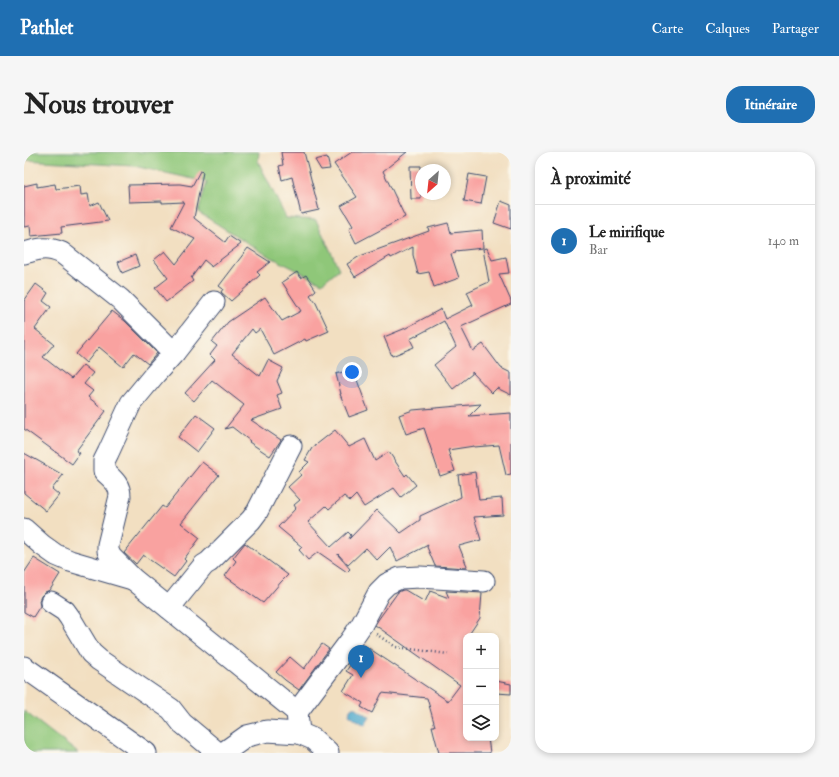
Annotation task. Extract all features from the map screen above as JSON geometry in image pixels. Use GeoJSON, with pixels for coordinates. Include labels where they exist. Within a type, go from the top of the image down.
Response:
{"type":"FeatureCollection","features":[{"type":"Feature","properties":{"kind":"street"},"geometry":{"type":"LineString","coordinates":[[24,253],[44,248],[53,249],[62,253],[120,300],[174,353]]}},
{"type":"Feature","properties":{"kind":"street"},"geometry":{"type":"LineString","coordinates":[[214,302],[174,353],[131,403],[104,461],[104,471],[118,485],[120,491],[108,544],[108,551],[111,557],[133,579],[297,712]]}},
{"type":"Feature","properties":{"kind":"street"},"geometry":{"type":"LineString","coordinates":[[169,608],[204,565],[209,562],[251,520],[257,512],[291,446]]}},
{"type":"Feature","properties":{"kind":"street"},"geometry":{"type":"LineString","coordinates":[[24,529],[42,545],[56,555],[70,562],[133,579]]}},
{"type":"Feature","properties":{"kind":"street"},"geometry":{"type":"LineString","coordinates":[[299,733],[297,712],[362,624],[379,592],[387,584],[400,578],[420,577],[484,581]]}},
{"type":"Feature","properties":{"kind":"street"},"geometry":{"type":"LineString","coordinates":[[51,602],[65,611],[91,653],[171,710],[182,723],[218,753]]}},
{"type":"Feature","properties":{"kind":"street"},"geometry":{"type":"LineString","coordinates":[[24,667],[146,753]]}},
{"type":"Feature","properties":{"kind":"street"},"geometry":{"type":"LineString","coordinates":[[223,753],[247,736],[267,731],[299,733],[313,739],[328,753]]}},
{"type":"Feature","properties":{"kind":"path"},"geometry":{"type":"LineString","coordinates":[[362,624],[396,647],[448,654]]}},
{"type":"Feature","properties":{"kind":"green space"},"geometry":{"type":"Polygon","coordinates":[[[24,152],[259,152],[258,161],[286,218],[316,220],[339,269],[322,283],[265,254],[198,212],[207,182],[134,166],[24,160],[24,152]]]}},
{"type":"Feature","properties":{"kind":"green space"},"geometry":{"type":"Polygon","coordinates":[[[24,711],[78,753],[24,753],[24,711]]]}},
{"type":"Feature","properties":{"kind":"water"},"geometry":{"type":"Polygon","coordinates":[[[352,707],[355,707],[370,717],[365,725],[349,715],[352,707]]]}},
{"type":"Feature","properties":{"kind":"building"},"geometry":{"type":"Polygon","coordinates":[[[281,152],[304,152],[319,210],[301,214],[292,177],[282,180],[279,166],[283,165],[281,152]]]}},
{"type":"Feature","properties":{"kind":"building"},"geometry":{"type":"Polygon","coordinates":[[[352,152],[407,152],[383,171],[405,217],[356,243],[349,229],[353,226],[341,206],[357,197],[334,164],[352,152]]]}},
{"type":"Feature","properties":{"kind":"building"},"geometry":{"type":"Polygon","coordinates":[[[327,157],[330,169],[321,170],[315,160],[327,157]]]}},
{"type":"Feature","properties":{"kind":"building"},"geometry":{"type":"Polygon","coordinates":[[[410,166],[415,166],[415,199],[411,199],[410,166]]]}},
{"type":"Feature","properties":{"kind":"building"},"geometry":{"type":"Polygon","coordinates":[[[200,171],[203,172],[194,218],[225,242],[229,236],[241,244],[211,267],[204,260],[191,278],[193,281],[166,302],[155,288],[168,278],[154,260],[165,251],[176,264],[195,239],[171,227],[184,202],[129,202],[128,185],[180,184],[192,186],[200,171]]]}},
{"type":"Feature","properties":{"kind":"building"},"geometry":{"type":"Polygon","coordinates":[[[469,174],[486,177],[481,204],[464,201],[469,174]]]}},
{"type":"Feature","properties":{"kind":"building"},"geometry":{"type":"Polygon","coordinates":[[[37,183],[37,187],[55,184],[56,189],[80,186],[81,195],[88,194],[90,206],[99,202],[108,221],[61,227],[62,233],[31,236],[30,226],[24,227],[24,186],[37,183]]]}},
{"type":"Feature","properties":{"kind":"building"},"geometry":{"type":"Polygon","coordinates":[[[501,201],[511,205],[511,229],[494,223],[501,201]]]}},
{"type":"Feature","properties":{"kind":"building"},"geometry":{"type":"Polygon","coordinates":[[[448,223],[451,233],[482,230],[483,248],[455,251],[456,253],[451,254],[459,278],[434,287],[429,272],[418,274],[413,255],[413,247],[391,258],[390,256],[355,277],[347,264],[360,256],[429,231],[428,228],[448,223]]]}},
{"type":"Feature","properties":{"kind":"building"},"geometry":{"type":"Polygon","coordinates":[[[248,248],[270,262],[257,272],[260,275],[231,301],[221,292],[223,289],[219,286],[248,248]]]}},
{"type":"Feature","properties":{"kind":"building"},"geometry":{"type":"Polygon","coordinates":[[[487,248],[492,260],[506,257],[509,273],[499,274],[511,304],[461,327],[473,351],[483,344],[501,368],[511,373],[511,395],[497,388],[492,393],[472,372],[472,374],[453,389],[434,365],[456,347],[444,321],[410,339],[414,347],[392,356],[384,337],[406,328],[441,309],[445,319],[473,305],[467,292],[489,282],[483,249],[487,248]]]}},
{"type":"Feature","properties":{"kind":"building"},"geometry":{"type":"Polygon","coordinates":[[[135,255],[139,266],[122,273],[118,262],[135,255]]]}},
{"type":"Feature","properties":{"kind":"building"},"geometry":{"type":"Polygon","coordinates":[[[297,272],[301,278],[306,275],[316,290],[310,295],[316,303],[329,331],[306,341],[305,339],[274,355],[260,329],[255,333],[252,329],[232,354],[260,376],[268,360],[283,368],[277,381],[282,393],[277,395],[282,409],[251,420],[281,440],[270,456],[249,442],[250,441],[232,427],[225,429],[244,405],[212,380],[194,401],[185,393],[215,360],[210,355],[217,346],[212,342],[228,322],[265,297],[282,321],[301,311],[282,282],[297,272]]]}},
{"type":"Feature","properties":{"kind":"building"},"geometry":{"type":"Polygon","coordinates":[[[36,284],[48,293],[43,301],[51,307],[35,329],[54,344],[43,357],[71,379],[83,365],[93,373],[84,384],[93,391],[88,397],[106,411],[76,451],[80,453],[72,464],[24,429],[24,301],[36,284]]]}},
{"type":"Feature","properties":{"kind":"building"},"geometry":{"type":"Polygon","coordinates":[[[112,311],[125,321],[157,353],[148,364],[134,353],[123,367],[99,347],[86,363],[76,354],[112,311]]]}},
{"type":"Feature","properties":{"kind":"building"},"geometry":{"type":"Polygon","coordinates":[[[353,369],[368,410],[349,417],[340,394],[336,374],[353,369]]]}},
{"type":"Feature","properties":{"kind":"building"},"geometry":{"type":"Polygon","coordinates":[[[481,404],[469,416],[511,413],[511,474],[506,475],[499,445],[474,446],[448,450],[455,471],[440,476],[424,428],[406,434],[399,415],[413,410],[481,404]]]}},
{"type":"Feature","properties":{"kind":"building"},"geometry":{"type":"Polygon","coordinates":[[[196,414],[215,428],[197,452],[178,437],[196,414]]]}},
{"type":"Feature","properties":{"kind":"building"},"geometry":{"type":"Polygon","coordinates":[[[335,430],[349,447],[365,439],[375,461],[389,452],[405,476],[407,474],[416,485],[401,497],[394,488],[364,507],[356,495],[350,501],[344,496],[329,509],[326,506],[308,522],[331,547],[348,532],[351,535],[349,539],[377,510],[401,533],[420,520],[420,516],[461,497],[458,475],[475,472],[479,500],[502,498],[503,515],[474,517],[481,540],[459,546],[467,566],[466,568],[435,566],[427,547],[428,545],[397,561],[390,547],[377,560],[366,548],[348,565],[338,554],[350,569],[347,572],[318,552],[308,560],[299,550],[302,547],[278,527],[296,508],[294,505],[300,500],[288,487],[301,475],[299,472],[309,462],[305,460],[312,448],[335,430]]]}},
{"type":"Feature","properties":{"kind":"building"},"geometry":{"type":"Polygon","coordinates":[[[24,453],[63,475],[52,489],[59,495],[46,511],[24,493],[24,453]]]}},
{"type":"Feature","properties":{"kind":"building"},"geometry":{"type":"Polygon","coordinates":[[[202,462],[219,475],[181,523],[200,538],[184,559],[186,561],[174,577],[143,555],[136,564],[124,553],[162,506],[165,508],[202,462]]]}},
{"type":"Feature","properties":{"kind":"building"},"geometry":{"type":"Polygon","coordinates":[[[245,543],[288,575],[263,603],[225,576],[236,561],[233,558],[245,543]]]}},
{"type":"Feature","properties":{"kind":"building"},"geometry":{"type":"Polygon","coordinates":[[[34,558],[60,574],[50,590],[41,596],[39,601],[40,606],[33,617],[24,612],[24,573],[34,558]]]}},
{"type":"Feature","properties":{"kind":"building"},"geometry":{"type":"Polygon","coordinates":[[[405,590],[425,602],[430,591],[449,598],[446,591],[482,593],[480,618],[470,633],[463,633],[463,741],[488,741],[490,753],[439,753],[432,726],[435,726],[427,698],[382,693],[372,713],[361,707],[363,703],[343,691],[353,675],[346,671],[364,645],[448,701],[460,685],[375,625],[398,592],[405,590]]]}},
{"type":"Feature","properties":{"kind":"building"},"geometry":{"type":"Polygon","coordinates":[[[322,644],[329,649],[299,690],[276,672],[290,657],[304,669],[322,644]]]}},
{"type":"Feature","properties":{"kind":"building"},"geometry":{"type":"Polygon","coordinates":[[[499,682],[511,684],[511,694],[499,693],[499,682]]]}},
{"type":"Feature","properties":{"kind":"place","name":"Le mirifique"},"geometry":{"type":"Point","coordinates":[361,678]}}]}
